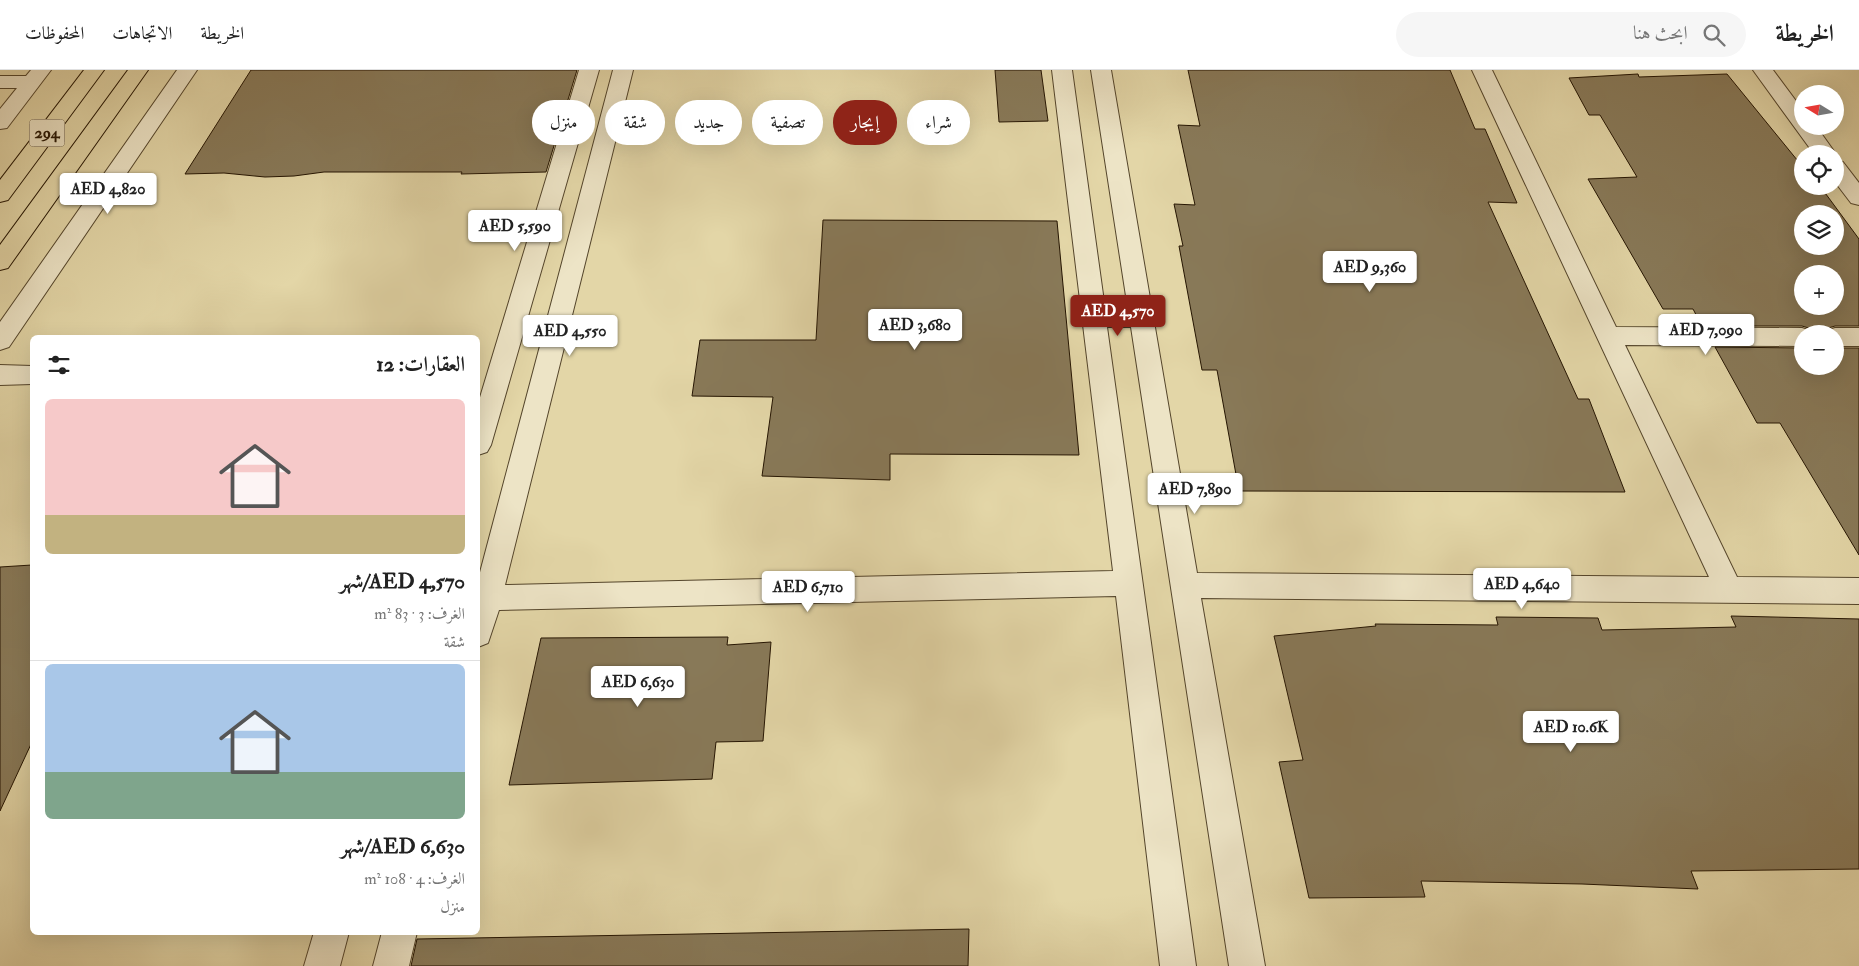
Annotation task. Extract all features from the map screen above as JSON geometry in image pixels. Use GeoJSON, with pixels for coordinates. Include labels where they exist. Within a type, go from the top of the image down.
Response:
{"type":"FeatureCollection","features":[{"type":"Feature","properties":{"kind":"main road","name":"294"},"geometry":{"type":"LineString","coordinates":[[0,195],[94,70]]}},
{"type":"Feature","properties":{"kind":"main road","name":"294"},"geometry":{"type":"LineString","coordinates":[[0,262],[138,70]]}},
{"type":"Feature","properties":{"kind":"street"},"geometry":{"type":"LineString","coordinates":[[0,342],[62,248],[187,70]]}},
{"type":"Feature","properties":{"kind":"street"},"geometry":{"type":"LineString","coordinates":[[480,431],[488,374],[521,299],[589,70]]}},
{"type":"Feature","properties":{"kind":"street"},"geometry":{"type":"LineString","coordinates":[[480,626],[623,70]]}},
{"type":"Feature","properties":{"kind":"street"},"geometry":{"type":"LineString","coordinates":[[1062,70],[1178,966]]}},
{"type":"Feature","properties":{"kind":"street"},"geometry":{"type":"LineString","coordinates":[[1101,70],[1247,966]]}},
{"type":"Feature","properties":{"kind":"street"},"geometry":{"type":"LineString","coordinates":[[1482,70],[1729,590]]}},
{"type":"Feature","properties":{"kind":"street"},"geometry":{"type":"LineString","coordinates":[[1763,70],[1794,112]]}},
{"type":"Feature","properties":{"kind":"street"},"geometry":{"type":"LineString","coordinates":[[0,82],[37,76]]}},
{"type":"Feature","properties":{"kind":"street"},"geometry":{"type":"LineString","coordinates":[[0,123],[37,76]]}},
{"type":"Feature","properties":{"kind":"street"},"geometry":{"type":"LineString","coordinates":[[1844,166],[1859,169]]}},
{"type":"Feature","properties":{"kind":"street"},"geometry":{"type":"LineString","coordinates":[[1844,179],[1859,198]]}},
{"type":"Feature","properties":{"kind":"street"},"geometry":{"type":"LineString","coordinates":[[521,299],[564,300]]}},
{"type":"Feature","properties":{"kind":"street"},"geometry":{"type":"LineString","coordinates":[[1094,318],[1141,318]]}},
{"type":"Feature","properties":{"kind":"street"},"geometry":{"type":"LineString","coordinates":[[1609,336],[1794,337]]}},
{"type":"Feature","properties":{"kind":"street"},"geometry":{"type":"LineString","coordinates":[[1844,337],[1859,337]]}},
{"type":"Feature","properties":{"kind":"street"},"geometry":{"type":"LineString","coordinates":[[0,375],[30,375]]}},
{"type":"Feature","properties":{"kind":"street"},"geometry":{"type":"LineString","coordinates":[[487,598],[1128,583]]}},
{"type":"Feature","properties":{"kind":"street"},"geometry":{"type":"LineString","coordinates":[[1185,585],[1859,591]]}},
{"type":"Feature","properties":{"kind":"street"},"geometry":{"type":"LineString","coordinates":[[322,966],[331,935]]}},
{"type":"Feature","properties":{"kind":"street"},"geometry":{"type":"LineString","coordinates":[[391,966],[399,935]]}},
{"type":"Feature","properties":{"kind":"building"},"geometry":{"type":"Polygon","coordinates":[[[251,70],[577,70],[568,100],[532,100],[532,145],[554,145],[546,172],[461,174],[462,172],[324,172],[265,177],[224,173],[185,174],[251,70]]]}},
{"type":"Feature","properties":{"kind":"building"},"geometry":{"type":"Polygon","coordinates":[[[995,70],[1041,70],[1048,121],[999,122],[995,70]]]}},
{"type":"Feature","properties":{"kind":"building"},"geometry":{"type":"Polygon","coordinates":[[[1188,70],[1450,70],[1475,129],[1485,129],[1517,203],[1488,202],[1578,399],[1589,399],[1625,492],[1239,491],[1217,370],[1202,370],[1179,246],[1183,246],[1174,204],[1195,205],[1178,125],[1200,126],[1188,70]]]}},
{"type":"Feature","properties":{"kind":"building"},"geometry":{"type":"Polygon","coordinates":[[[1638,74],[1639,77],[1727,74],[1794,156],[1794,195],[1827,195],[1834,205],[1794,205],[1794,255],[1844,255],[1844,219],[1859,239],[1859,326],[1702,326],[1693,309],[1663,309],[1588,179],[1637,177],[1600,115],[1589,115],[1569,78],[1638,74]]]}},
{"type":"Feature","properties":{"kind":"building"},"geometry":{"type":"Polygon","coordinates":[[[823,220],[1057,221],[1079,455],[890,454],[890,480],[762,476],[773,397],[692,396],[700,340],[816,340],[823,220]]]}},
{"type":"Feature","properties":{"kind":"building"},"geometry":{"type":"Polygon","coordinates":[[[1715,347],[1794,348],[1794,375],[1844,375],[1844,348],[1859,348],[1859,555],[1780,423],[1757,423],[1715,347]]]}},
{"type":"Feature","properties":{"kind":"building"},"geometry":{"type":"Polygon","coordinates":[[[30,565],[30,746],[0,811],[0,567],[30,565]]]}},
{"type":"Feature","properties":{"kind":"building"},"geometry":{"type":"Polygon","coordinates":[[[1731,616],[1859,619],[1859,869],[1691,871],[1698,889],[1582,884],[1421,881],[1425,897],[1309,898],[1279,762],[1303,760],[1274,636],[1376,626],[1375,624],[1498,625],[1496,617],[1598,618],[1602,630],[1736,627],[1731,616]]]}},
{"type":"Feature","properties":{"kind":"building"},"geometry":{"type":"Polygon","coordinates":[[[728,637],[727,645],[771,642],[763,741],[716,742],[712,779],[509,785],[541,638],[728,637]]]}},
{"type":"Feature","properties":{"kind":"building"},"geometry":{"type":"Polygon","coordinates":[[[969,929],[968,966],[411,966],[417,939],[969,929]]]}}]}
